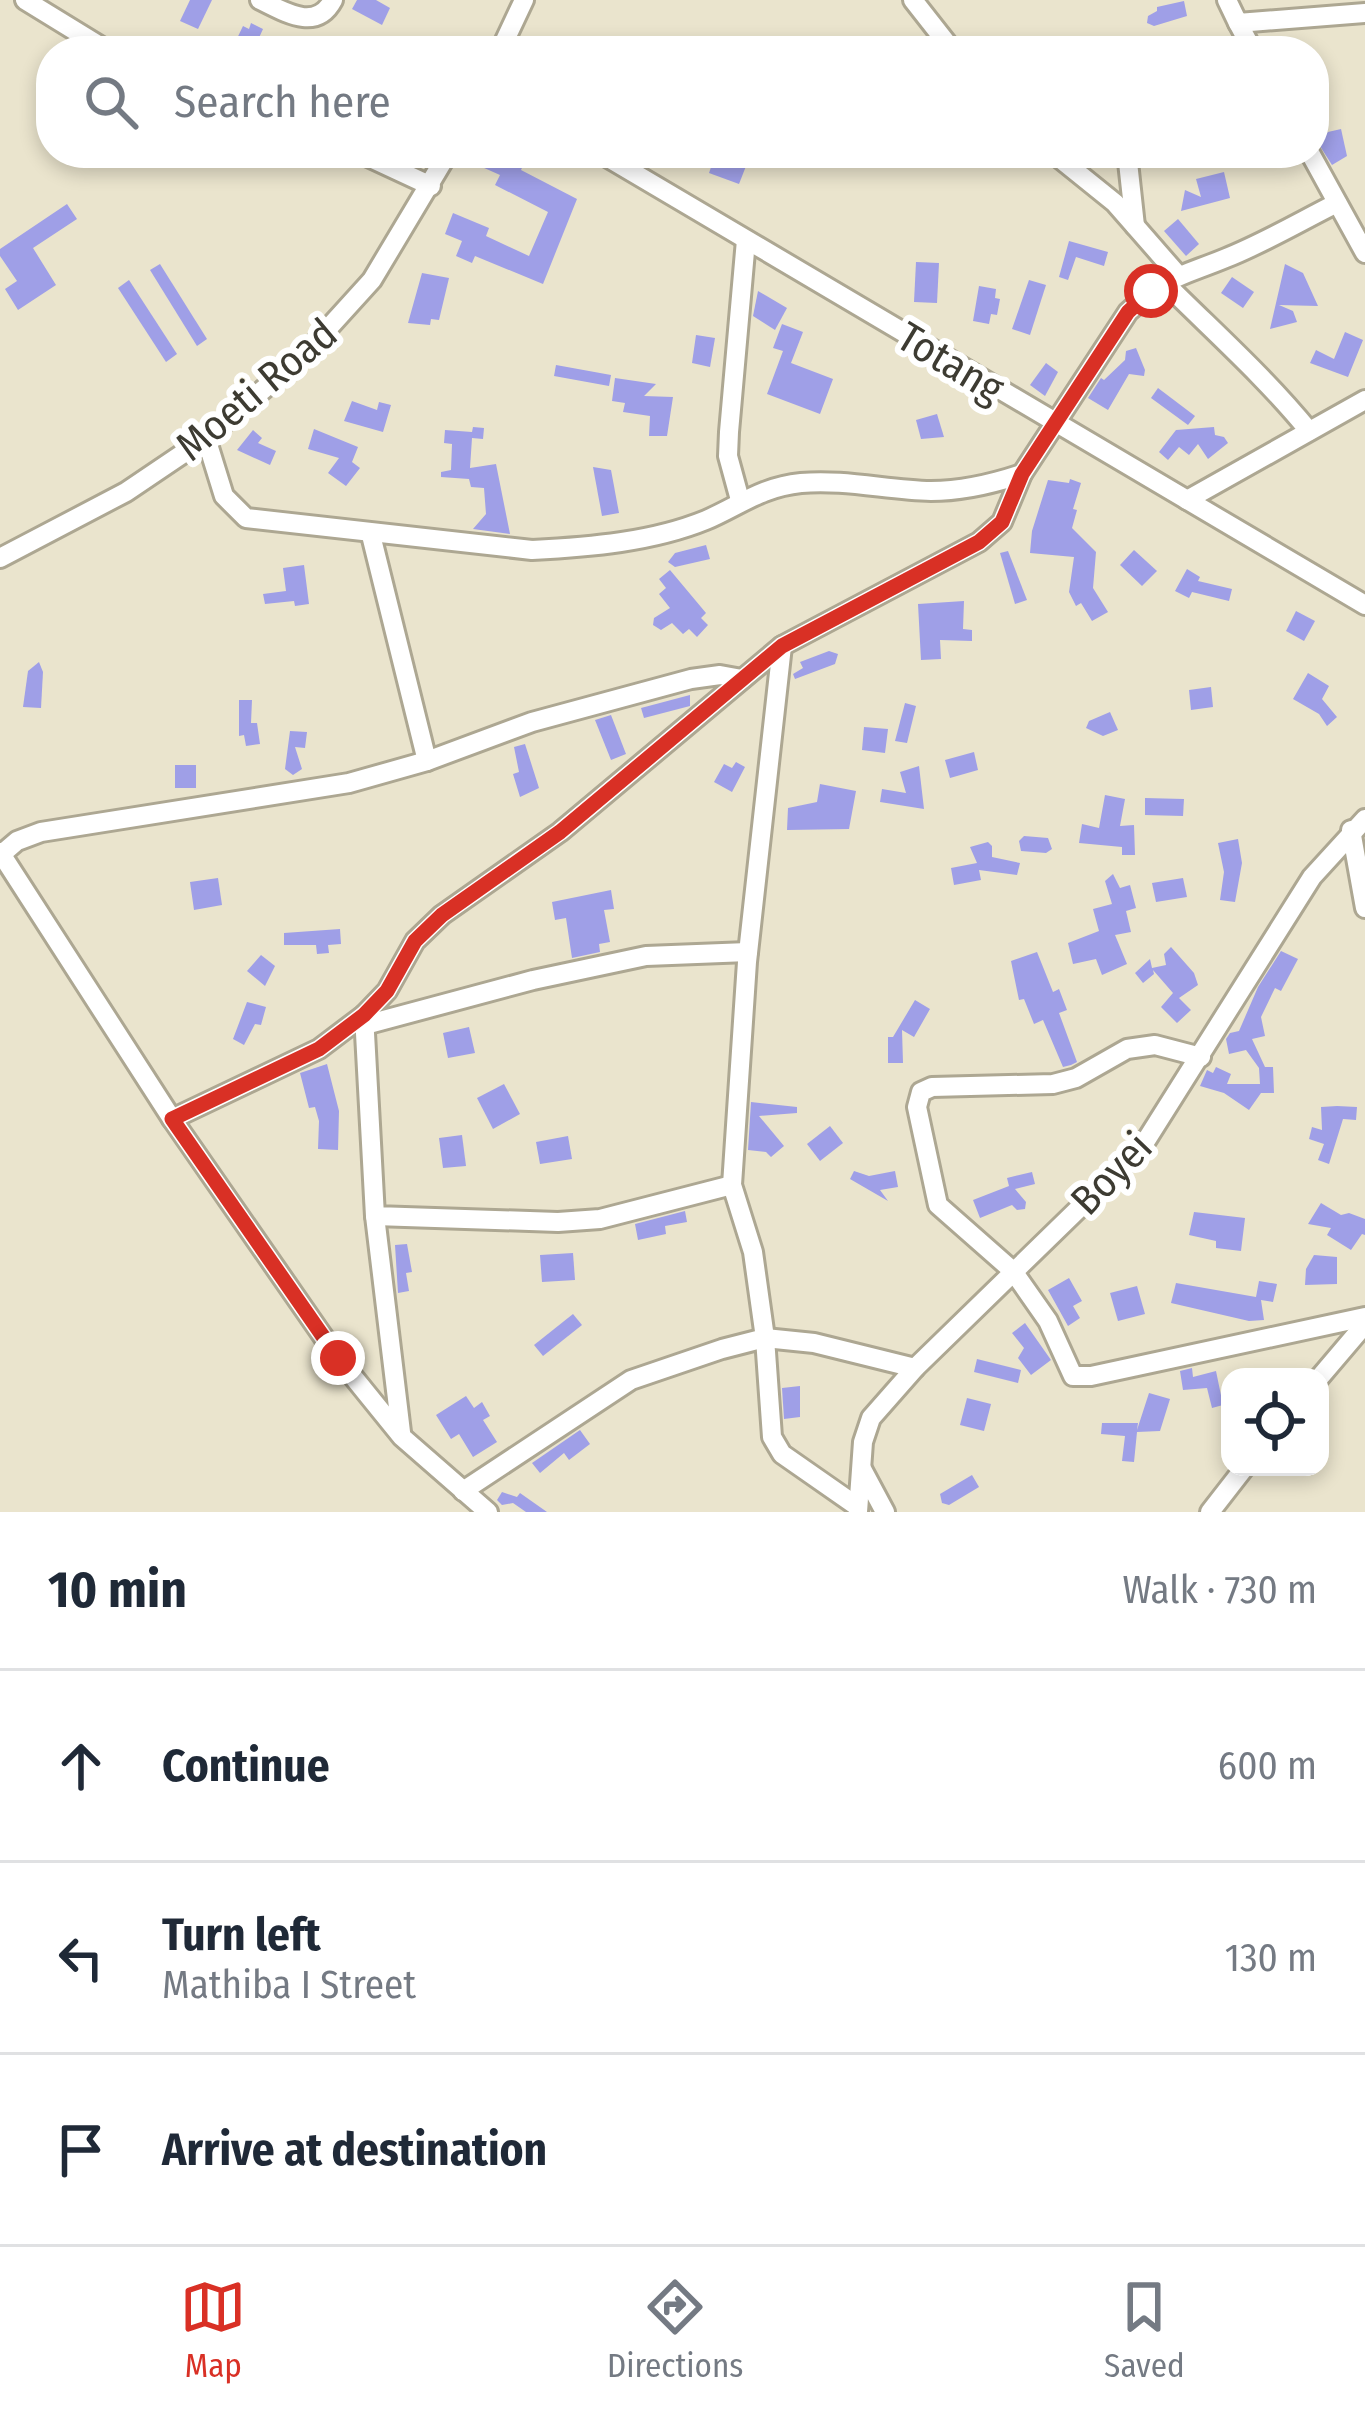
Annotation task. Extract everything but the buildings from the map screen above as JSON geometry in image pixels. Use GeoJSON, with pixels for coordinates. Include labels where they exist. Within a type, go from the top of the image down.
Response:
{"type":"FeatureCollection","features":[{"type":"Feature","properties":{"kind":"street"},"geometry":{"type":"LineString","coordinates":[[25,0],[84,36]]}},
{"type":"Feature","properties":{"kind":"street"},"geometry":{"type":"LineString","coordinates":[[260,0],[296,18],[312,18],[328,10],[333,0]]}},
{"type":"Feature","properties":{"kind":"street"},"geometry":{"type":"LineString","coordinates":[[507,36],[524,0]]}},
{"type":"Feature","properties":{"kind":"street"},"geometry":{"type":"LineString","coordinates":[[913,0],[941,36]]}},
{"type":"Feature","properties":{"kind":"street"},"geometry":{"type":"LineString","coordinates":[[1227,0],[1245,36]]}},
{"type":"Feature","properties":{"kind":"street"},"geometry":{"type":"LineString","coordinates":[[1238,23],[1318,8],[1365,13]]}},
{"type":"Feature","properties":{"kind":"street"},"geometry":{"type":"LineString","coordinates":[[392,168],[431,186]]}},
{"type":"Feature","properties":{"kind":"street","name":"Moeti Road"},"geometry":{"type":"LineString","coordinates":[[0,558],[106,504],[206,438],[304,355],[355,304],[440,168]]}},
{"type":"Feature","properties":{"kind":"street","name":"Totang"},"geometry":{"type":"LineString","coordinates":[[625,168],[1365,605]]}},
{"type":"Feature","properties":{"kind":"street"},"geometry":{"type":"LineString","coordinates":[[1072,168],[1115,203],[1171,278],[1234,351],[1264,375],[1309,431]]}},
{"type":"Feature","properties":{"kind":"street"},"geometry":{"type":"LineString","coordinates":[[1129,168],[1135,226]]}},
{"type":"Feature","properties":{"kind":"street"},"geometry":{"type":"LineString","coordinates":[[1318,168],[1365,253]]}},
{"type":"Feature","properties":{"kind":"street"},"geometry":{"type":"LineString","coordinates":[[172,1119],[319,1049],[364,1020],[415,941],[442,915],[560,832],[782,646],[979,542],[1002,522],[1022,474],[1128,312],[1171,278],[1341,210],[1365,207]]}},
{"type":"Feature","properties":{"kind":"street"},"geometry":{"type":"LineString","coordinates":[[740,500],[728,456],[746,240]]}},
{"type":"Feature","properties":{"kind":"street"},"geometry":{"type":"LineString","coordinates":[[1186,500],[1365,400]]}},
{"type":"Feature","properties":{"kind":"street"},"geometry":{"type":"LineString","coordinates":[[206,438],[224,496],[246,518],[532,550],[577,548],[664,533],[708,519],[740,500],[800,483],[932,490],[991,484],[1022,474]]}},
{"type":"Feature","properties":{"kind":"street"},"geometry":{"type":"LineString","coordinates":[[371,535],[427,761]]}},
{"type":"Feature","properties":{"kind":"street"},"geometry":{"type":"LineString","coordinates":[[782,646],[748,952],[732,1184],[753,1252],[765,1338],[770,1427],[776,1446],[858,1509]]}},
{"type":"Feature","properties":{"kind":"street"},"geometry":{"type":"LineString","coordinates":[[488,1512],[402,1437],[338,1358],[172,1119],[1,853],[41,832],[349,782],[427,761],[532,722],[691,679],[720,675],[742,679]]}},
{"type":"Feature","properties":{"kind":"street"},"geometry":{"type":"LineString","coordinates":[[1358,825],[1365,908]]}},
{"type":"Feature","properties":{"kind":"street","name":"Boyei"},"geometry":{"type":"LineString","coordinates":[[858,1509],[863,1442],[872,1418],[915,1368],[1142,1147],[1312,878],[1358,825]]}},
{"type":"Feature","properties":{"kind":"street"},"geometry":{"type":"LineString","coordinates":[[364,1020],[646,956],[748,952]]}},
{"type":"Feature","properties":{"kind":"street"},"geometry":{"type":"LineString","coordinates":[[364,1020],[375,1216],[402,1437]]}},
{"type":"Feature","properties":{"kind":"street"},"geometry":{"type":"LineString","coordinates":[[1201,1057],[1155,1045],[1127,1048],[1076,1078],[1052,1084],[932,1087],[921,1092],[917,1107],[938,1205],[1013,1271],[1048,1322],[1073,1376],[1084,1378],[1365,1321]]}},
{"type":"Feature","properties":{"kind":"street"},"geometry":{"type":"LineString","coordinates":[[375,1216],[600,1220],[732,1184]]}},
{"type":"Feature","properties":{"kind":"street"},"geometry":{"type":"LineString","coordinates":[[1328,1368],[1365,1321]]}},
{"type":"Feature","properties":{"kind":"street"},"geometry":{"type":"LineString","coordinates":[[464,1491],[631,1380],[765,1338],[814,1343],[915,1368]]}},
{"type":"Feature","properties":{"kind":"street"},"geometry":{"type":"LineString","coordinates":[[861,1467],[885,1512]]}},
{"type":"Feature","properties":{"kind":"street"},"geometry":{"type":"LineString","coordinates":[[1210,1512],[1238,1476]]}},
{"type":"Feature","properties":{"kind":"route"},"geometry":{"type":"LineString","coordinates":[[338,1358],[172,1119],[319,1049],[364,1015],[387,991],[415,941],[442,915],[560,832],[782,646],[979,542],[1002,522],[1022,474],[1128,312],[1151,291]]}}]}
